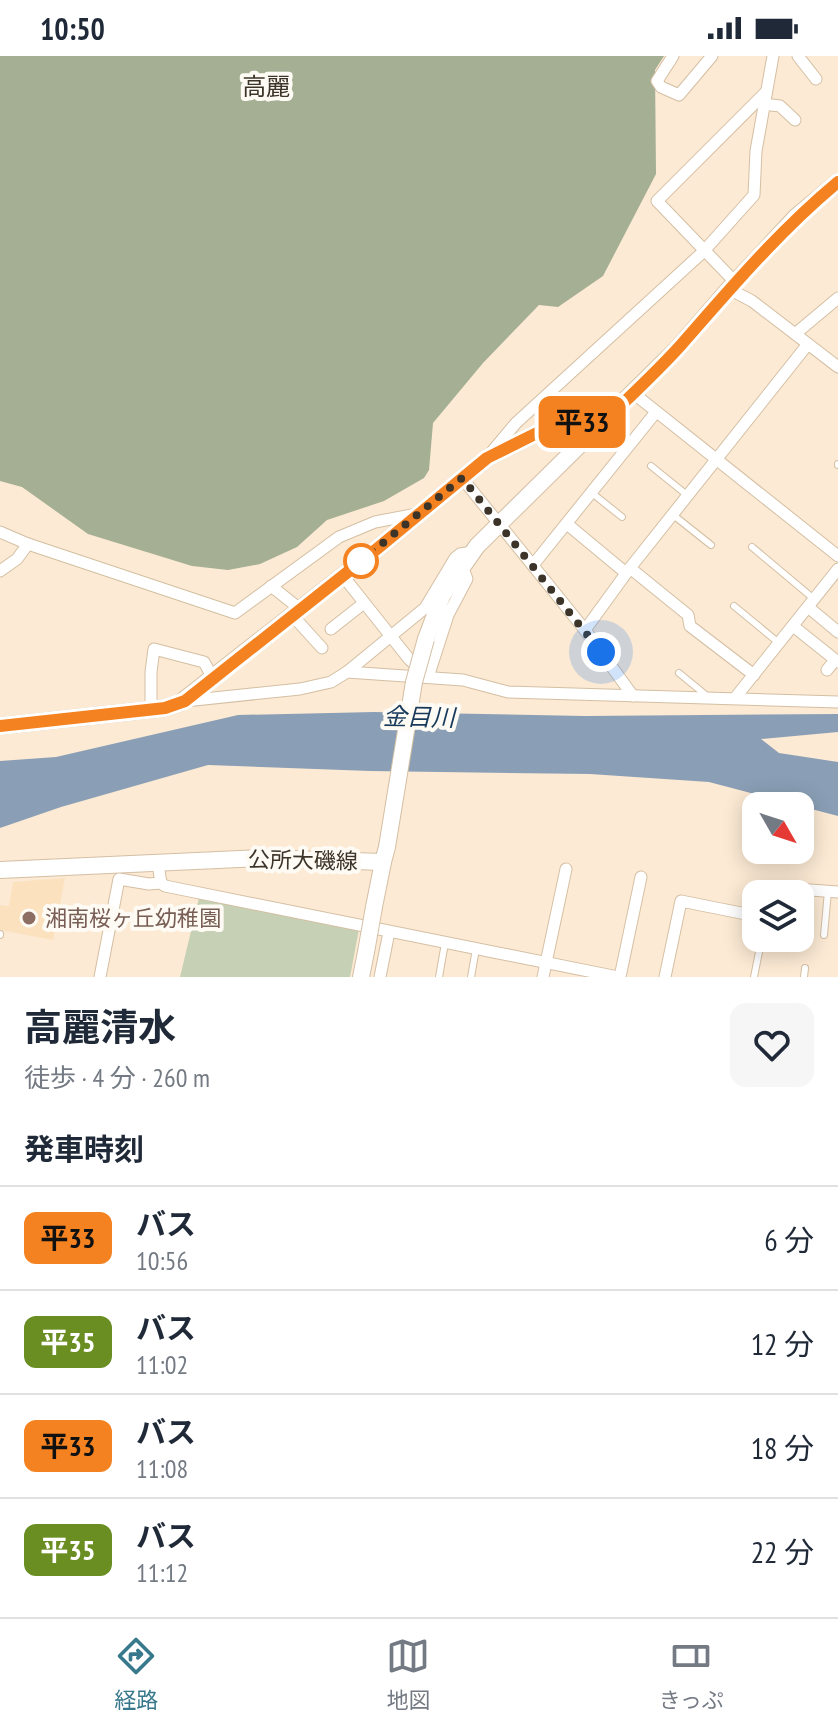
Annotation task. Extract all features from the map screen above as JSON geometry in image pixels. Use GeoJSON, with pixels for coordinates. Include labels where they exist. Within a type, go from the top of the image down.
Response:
{"type":"FeatureCollection","features":[{"type":"Feature","properties":{"kind":"main road","name":"公所大磯線"},"geometry":{"type":"LineString","coordinates":[[0,870],[385,855],[414,682],[442,596],[498,524],[679,347],[796,217],[838,182]]}},
{"type":"Feature","properties":{"kind":"main road"},"geometry":{"type":"LineString","coordinates":[[0,726],[170,707],[185,701],[487,458],[561,421],[582,422],[593,432]]}},
{"type":"Feature","properties":{"kind":"main road"},"geometry":{"type":"LineString","coordinates":[[361,977],[385,855]]}},
{"type":"Feature","properties":{"kind":"street"},"geometry":{"type":"LineString","coordinates":[[673,56],[657,81],[661,87],[679,95],[712,56]]}},
{"type":"Feature","properties":{"kind":"street"},"geometry":{"type":"LineString","coordinates":[[487,458],[516,423],[703,252],[754,195],[756,151],[773,56]]}},
{"type":"Feature","properties":{"kind":"street"},"geometry":{"type":"LineString","coordinates":[[798,56],[816,79]]}},
{"type":"Feature","properties":{"kind":"street"},"geometry":{"type":"LineString","coordinates":[[764,98],[780,106],[795,120]]}},
{"type":"Feature","properties":{"kind":"street"},"geometry":{"type":"LineString","coordinates":[[764,98],[657,201],[732,285],[838,367]]}},
{"type":"Feature","properties":{"kind":"street"},"geometry":{"type":"LineString","coordinates":[[795,334],[838,298]]}},
{"type":"Feature","properties":{"kind":"street"},"geometry":{"type":"LineString","coordinates":[[585,630],[672,514],[808,344]]}},
{"type":"Feature","properties":{"kind":"street"},"geometry":{"type":"LineString","coordinates":[[633,393],[838,556]]}},
{"type":"Feature","properties":{"kind":"street"},"geometry":{"type":"LineString","coordinates":[[533,565],[656,412]]}},
{"type":"Feature","properties":{"kind":"street"},"geometry":{"type":"LineString","coordinates":[[462,478],[585,630],[633,696]]}},
{"type":"Feature","properties":{"kind":"street"},"geometry":{"type":"LineString","coordinates":[[0,532],[235,613],[339,537],[375,522],[421,513]]}},
{"type":"Feature","properties":{"kind":"street"},"geometry":{"type":"LineString","coordinates":[[567,524],[688,615],[690,626],[754,675]]}},
{"type":"Feature","properties":{"kind":"street"},"geometry":{"type":"LineString","coordinates":[[0,571],[17,559],[28,544]]}},
{"type":"Feature","properties":{"kind":"street"},"geometry":{"type":"LineString","coordinates":[[185,701],[300,689],[331,682],[425,608],[460,554],[468,559],[467,579],[448,615],[428,677]]}},
{"type":"Feature","properties":{"kind":"street"},"geometry":{"type":"LineString","coordinates":[[735,698],[837,572]]}},
{"type":"Feature","properties":{"kind":"street"},"geometry":{"type":"LineString","coordinates":[[343,576],[428,677]]}},
{"type":"Feature","properties":{"kind":"street"},"geometry":{"type":"LineString","coordinates":[[271,586],[296,612],[322,648]]}},
{"type":"Feature","properties":{"kind":"street"},"geometry":{"type":"LineString","coordinates":[[331,629],[364,603]]}},
{"type":"Feature","properties":{"kind":"street"},"geometry":{"type":"LineString","coordinates":[[811,603],[838,632]]}},
{"type":"Feature","properties":{"kind":"street"},"geometry":{"type":"LineString","coordinates":[[793,626],[833,664]]}},
{"type":"Feature","properties":{"kind":"street"},"geometry":{"type":"LineString","coordinates":[[151,709],[154,649],[204,662],[213,678]]}},
{"type":"Feature","properties":{"kind":"street"},"geometry":{"type":"LineString","coordinates":[[347,672],[463,680],[508,692],[838,702]]}},
{"type":"Feature","properties":{"kind":"street"},"geometry":{"type":"LineString","coordinates":[[158,864],[161,883]]}},
{"type":"Feature","properties":{"kind":"street"},"geometry":{"type":"LineString","coordinates":[[543,977],[566,869]]}},
{"type":"Feature","properties":{"kind":"street"},"geometry":{"type":"LineString","coordinates":[[100,977],[119,879],[161,883],[619,977],[641,877]]}},
{"type":"Feature","properties":{"kind":"street"},"geometry":{"type":"LineString","coordinates":[[665,977],[681,901],[742,913]]}},
{"type":"Feature","properties":{"kind":"street"},"geometry":{"type":"LineString","coordinates":[[380,977],[389,932]]}},
{"type":"Feature","properties":{"kind":"lane"},"geometry":{"type":"LineString","coordinates":[[651,466],[687,495]]}},
{"type":"Feature","properties":{"kind":"lane"},"geometry":{"type":"LineString","coordinates":[[592,493],[622,517]]}},
{"type":"Feature","properties":{"kind":"lane"},"geometry":{"type":"LineString","coordinates":[[672,514],[711,545]]}},
{"type":"Feature","properties":{"kind":"lane"},"geometry":{"type":"LineString","coordinates":[[752,547],[811,603]]}},
{"type":"Feature","properties":{"kind":"lane"},"geometry":{"type":"LineString","coordinates":[[734,606],[779,643]]}},
{"type":"Feature","properties":{"kind":"lane"},"geometry":{"type":"LineString","coordinates":[[679,673],[709,698]]}},
{"type":"Feature","properties":{"kind":"lane"},"geometry":{"type":"LineString","coordinates":[[824,935],[833,892]]}},
{"type":"Feature","properties":{"kind":"lane"},"geometry":{"type":"LineString","coordinates":[[439,977],[445,943]]}},
{"type":"Feature","properties":{"kind":"lane"},"geometry":{"type":"LineString","coordinates":[[471,977],[476,949]]}},
{"type":"Feature","properties":{"kind":"lane"},"geometry":{"type":"LineString","coordinates":[[754,977],[759,952]]}},
{"type":"Feature","properties":{"kind":"lane"},"geometry":{"type":"LineString","coordinates":[[804,977],[805,968]]}},
{"type":"Feature","properties":{"kind":"shaded area","name":"湘南桜ヶ丘幼稚園"},"geometry":{"type":"Polygon","coordinates":[[[65,878],[53,940],[0,930],[0,905],[9,906],[13,882],[65,878]]]}},
{"type":"Feature","properties":{"kind":"green space"},"geometry":{"type":"Polygon","coordinates":[[[0,56],[664,56],[655,70],[656,174],[603,276],[558,307],[539,305],[483,363],[433,423],[429,470],[424,478],[384,501],[327,520],[297,547],[260,564],[228,570],[192,566],[88,534],[22,487],[0,481],[0,56]]]}},
{"type":"Feature","properties":{"kind":"green space"},"geometry":{"type":"Polygon","coordinates":[[[199,898],[359,929],[350,977],[180,977],[199,898]]]}},
{"type":"Feature","properties":{"kind":"water","name":"金目川"},"geometry":{"type":"Polygon","coordinates":[[[374,712],[585,716],[838,714],[838,732],[761,739],[779,753],[838,762],[838,816],[814,810],[814,792],[747,792],[709,782],[590,774],[208,765],[61,807],[0,828],[0,761],[56,757],[238,715],[374,712]]]}},
{"type":"Feature","properties":{"kind":"bus line","name":"平33"},"geometry":{"type":"LineString","coordinates":[[0,726],[165,708],[185,701],[487,458],[561,421],[571,419],[582,422],[593,432],[679,347],[796,217],[838,182]]}},
{"type":"Feature","properties":{"kind":"place","name":"湘南桜ヶ丘幼稚園"},"geometry":{"type":"Point","coordinates":[29,918]}},
{"type":"Feature","properties":{"kind":"district","name":"高麗"},"geometry":{"type":"Point","coordinates":[266,86]}},
{"type":"Feature","properties":{"kind":"route"},"geometry":{"type":"LineString","coordinates":[[361,561],[462,478],[601,652]]}}]}
